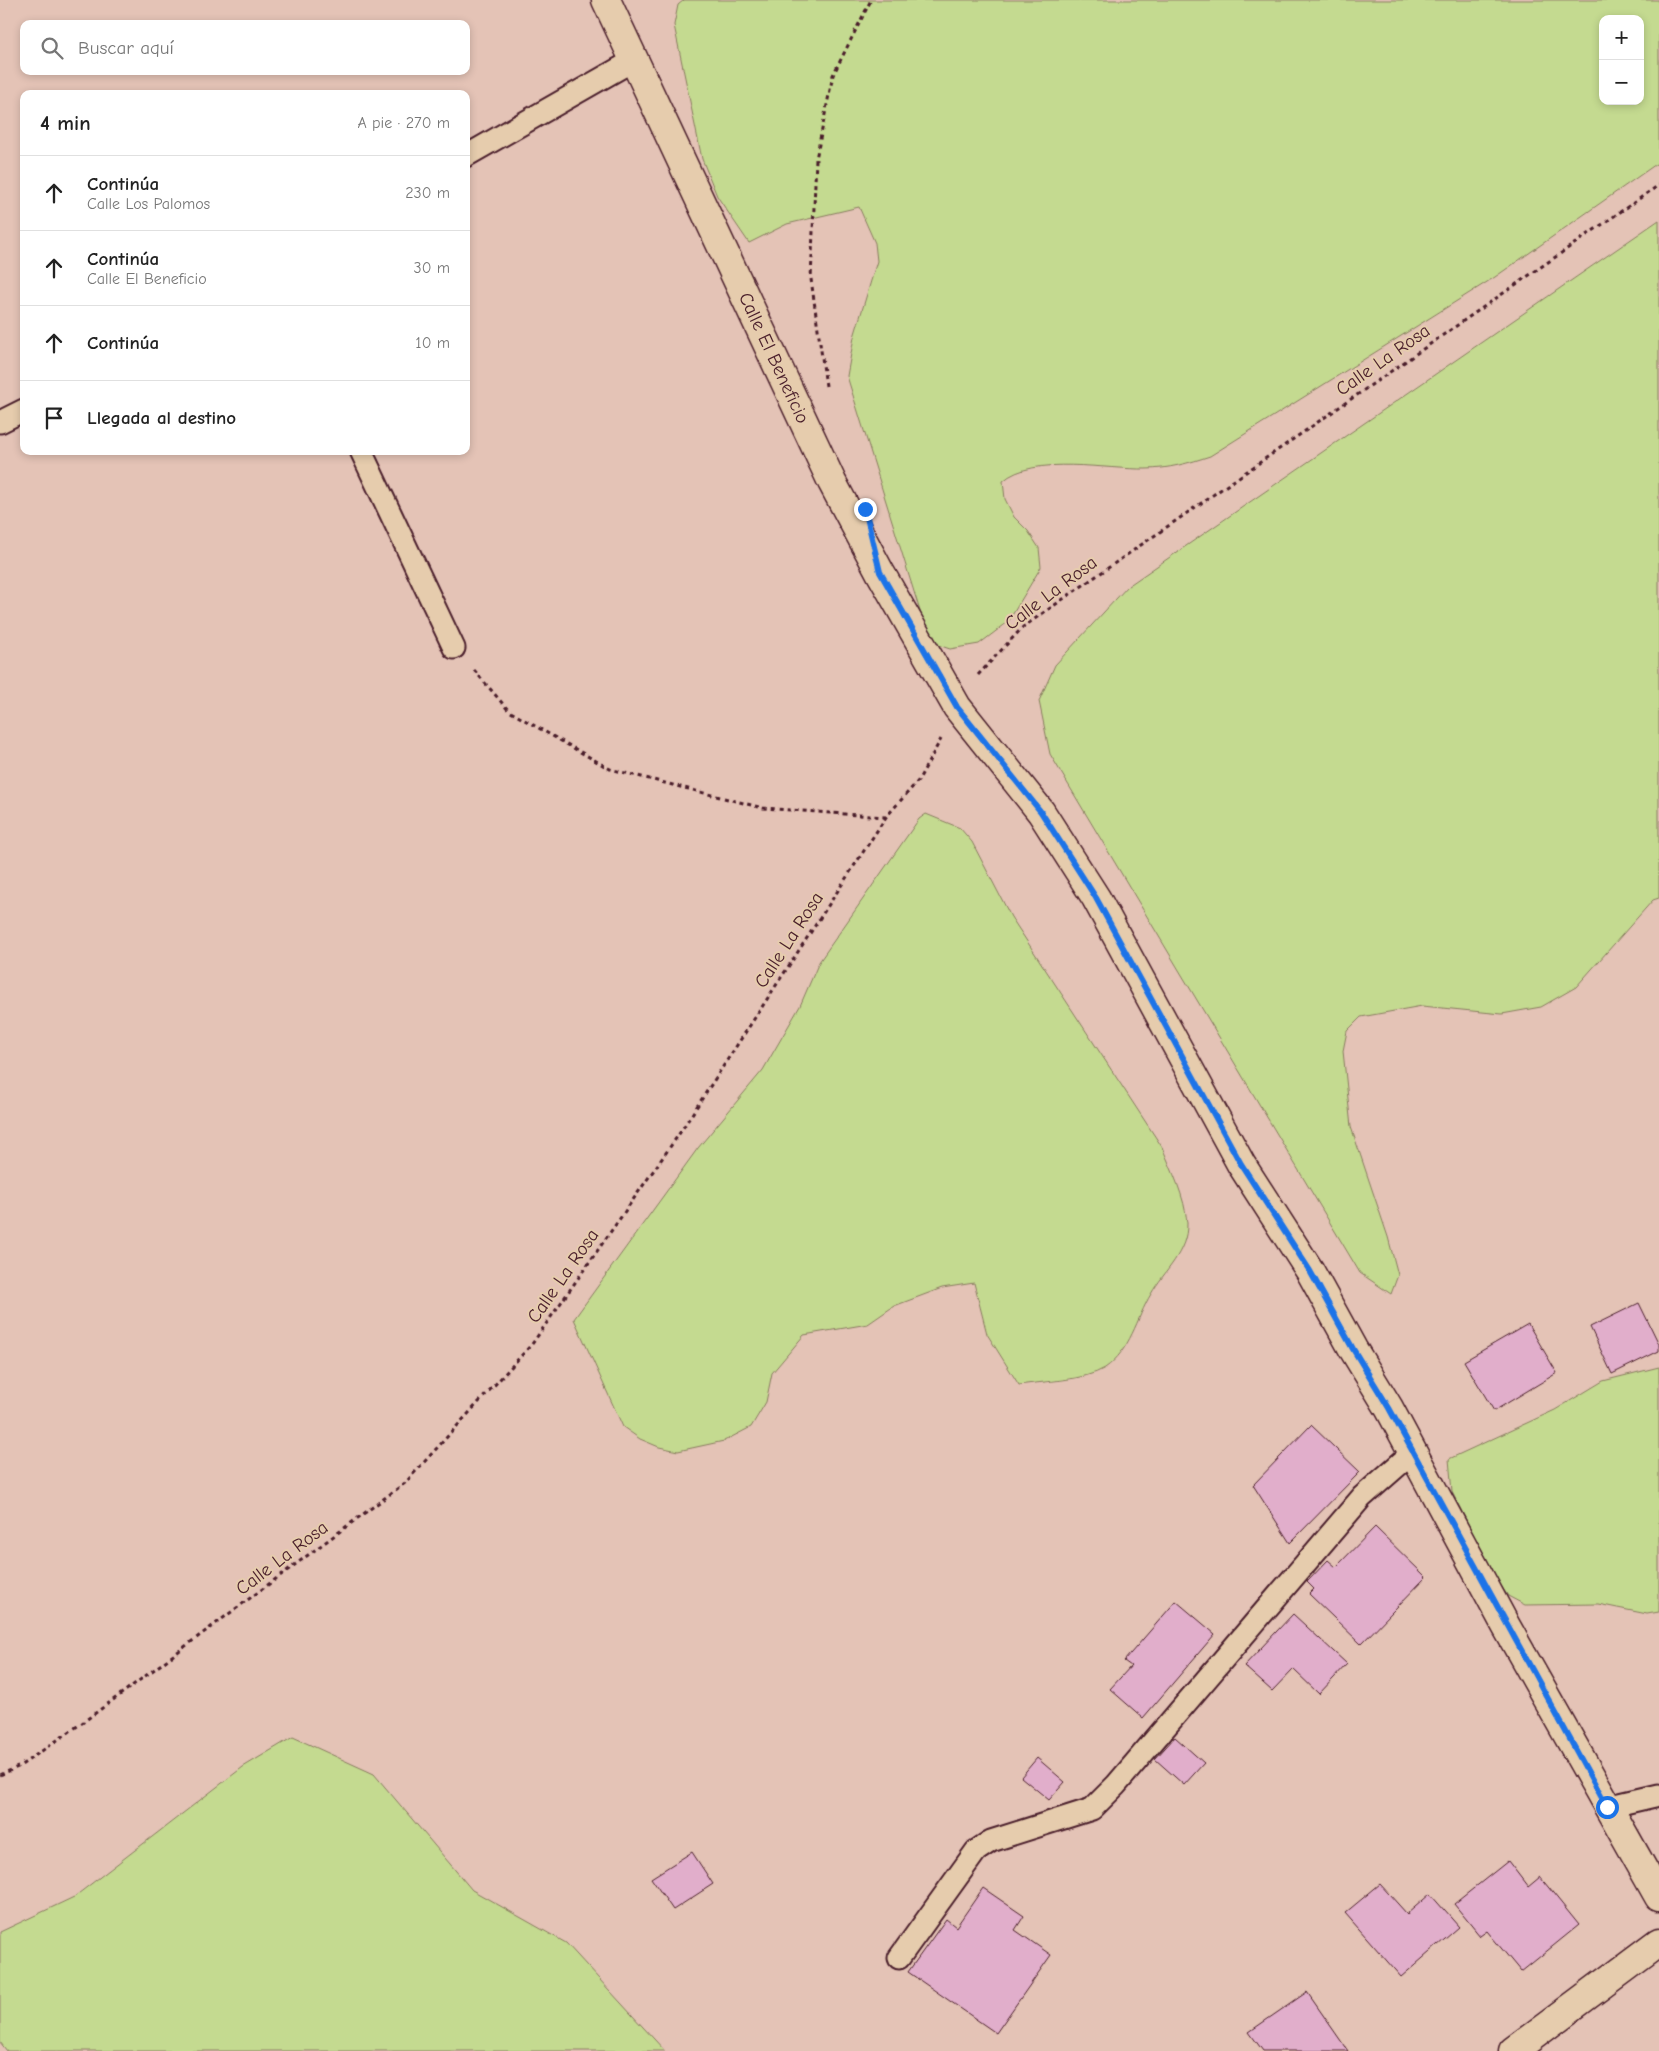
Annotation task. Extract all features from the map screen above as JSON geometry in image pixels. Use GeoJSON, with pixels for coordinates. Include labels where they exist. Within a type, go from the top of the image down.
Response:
{"type":"FeatureCollection","features":[{"type":"Feature","properties":{"kind":"street","name":"Calle El Beneficio"},"geometry":{"type":"LineString","coordinates":[[606,0],[832,482],[880,572],[957,707],[1041,812],[1096,898],[1241,1164],[1310,1271],[1353,1349],[1389,1408],[1607,1807],[1659,1897]]}},
{"type":"Feature","properties":{"kind":"street"},"geometry":{"type":"LineString","coordinates":[[1513,2051],[1659,1942]]}},
{"type":"Feature","properties":{"kind":"lane"},"geometry":{"type":"LineString","coordinates":[[470,154],[634,60]]}},
{"type":"Feature","properties":{"kind":"lane"},"geometry":{"type":"LineString","coordinates":[[0,422],[20,412]]}},
{"type":"Feature","properties":{"kind":"lane"},"geometry":{"type":"LineString","coordinates":[[363,455],[454,648]]}},
{"type":"Feature","properties":{"kind":"lane"},"geometry":{"type":"LineString","coordinates":[[899,1958],[976,1851],[990,1842],[1092,1809],[1116,1785],[1362,1497],[1412,1452]]}},
{"type":"Feature","properties":{"kind":"lane"},"geometry":{"type":"LineString","coordinates":[[1607,1807],[1659,1795]]}},
{"type":"Feature","properties":{"kind":"path"},"geometry":{"type":"LineString","coordinates":[[828,393],[811,279],[816,159],[833,76],[871,0]]}},
{"type":"Feature","properties":{"kind":"path","name":"Calle La Rosa"},"geometry":{"type":"LineString","coordinates":[[0,1775],[20,1766],[82,1724],[412,1476],[532,1344],[677,1137],[886,816],[918,781],[957,707],[974,680],[1023,627],[1659,185]]}},
{"type":"Feature","properties":{"kind":"path"},"geometry":{"type":"LineString","coordinates":[[454,648],[509,711],[610,770],[764,808],[886,816]]}},
{"type":"Feature","properties":{"kind":"green space"},"geometry":{"type":"Polygon","coordinates":[[[684,0],[1659,0],[1659,162],[1495,277],[1210,456],[1178,465],[1154,469],[1072,465],[1033,468],[1016,473],[1003,481],[1005,499],[1014,517],[1028,531],[1039,548],[1041,567],[1008,622],[979,644],[950,649],[935,644],[924,624],[847,376],[854,337],[877,261],[875,243],[859,207],[787,224],[749,243],[717,196],[702,159],[674,25],[678,5],[684,0]]]}},
{"type":"Feature","properties":{"kind":"green space"},"geometry":{"type":"Polygon","coordinates":[[[1659,220],[1659,898],[1653,900],[1576,987],[1541,1007],[1502,1014],[1422,1006],[1361,1017],[1347,1031],[1343,1051],[1351,1127],[1388,1237],[1398,1275],[1391,1294],[1360,1273],[1050,754],[1039,701],[1055,665],[1128,586],[1659,220]]]}},
{"type":"Feature","properties":{"kind":"green space"},"geometry":{"type":"Polygon","coordinates":[[[926,814],[960,828],[972,842],[1011,917],[1162,1147],[1178,1184],[1184,1204],[1187,1223],[1184,1243],[1151,1294],[1132,1334],[1121,1352],[1105,1368],[1086,1376],[1019,1385],[987,1334],[974,1283],[942,1288],[894,1306],[868,1324],[804,1335],[772,1373],[766,1402],[751,1427],[724,1441],[678,1451],[659,1447],[640,1439],[623,1427],[574,1319],[698,1148],[763,1070],[800,1006],[819,962],[919,819],[926,814]]]}},
{"type":"Feature","properties":{"kind":"green space"},"geometry":{"type":"Polygon","coordinates":[[[1659,1367],[1659,1612],[1647,1614],[1598,1604],[1525,1605],[1508,1596],[1496,1579],[1452,1492],[1449,1459],[1555,1410],[1603,1381],[1659,1367]]]}},
{"type":"Feature","properties":{"kind":"green space"},"geometry":{"type":"Polygon","coordinates":[[[293,1737],[374,1774],[472,1890],[566,1943],[665,2051],[7,2051],[0,2042],[0,1932],[74,1897],[243,1767],[293,1737]]]}},
{"type":"Feature","properties":{"kind":"building"},"geometry":{"type":"Polygon","coordinates":[[[1639,1303],[1659,1344],[1659,1351],[1612,1374],[1590,1327],[1639,1303]]]}},
{"type":"Feature","properties":{"kind":"building"},"geometry":{"type":"Polygon","coordinates":[[[1528,1324],[1557,1373],[1494,1411],[1464,1361],[1528,1324]]]}},
{"type":"Feature","properties":{"kind":"building"},"geometry":{"type":"Polygon","coordinates":[[[1311,1425],[1360,1472],[1290,1543],[1253,1485],[1311,1425]]]}},
{"type":"Feature","properties":{"kind":"building"},"geometry":{"type":"Polygon","coordinates":[[[1375,1527],[1426,1577],[1361,1644],[1309,1594],[1314,1589],[1307,1582],[1328,1560],[1336,1567],[1375,1527]]]}},
{"type":"Feature","properties":{"kind":"building"},"geometry":{"type":"Polygon","coordinates":[[[1176,1601],[1215,1634],[1143,1718],[1110,1689],[1131,1666],[1124,1661],[1176,1601]]]}},
{"type":"Feature","properties":{"kind":"building"},"geometry":{"type":"Polygon","coordinates":[[[1293,1614],[1347,1664],[1319,1694],[1293,1669],[1272,1691],[1244,1666],[1293,1614]]]}},
{"type":"Feature","properties":{"kind":"building"},"geometry":{"type":"Polygon","coordinates":[[[1175,1737],[1204,1763],[1184,1785],[1155,1759],[1175,1737]]]}},
{"type":"Feature","properties":{"kind":"building"},"geometry":{"type":"Polygon","coordinates":[[[1037,1758],[1065,1782],[1049,1800],[1021,1777],[1037,1758]]]}},
{"type":"Feature","properties":{"kind":"building"},"geometry":{"type":"Polygon","coordinates":[[[692,1852],[713,1884],[673,1910],[651,1878],[692,1852]]]}},
{"type":"Feature","properties":{"kind":"building"},"geometry":{"type":"Polygon","coordinates":[[[1508,1861],[1528,1887],[1540,1877],[1579,1925],[1521,1972],[1487,1931],[1480,1936],[1454,1904],[1508,1861]]]}},
{"type":"Feature","properties":{"kind":"building"},"geometry":{"type":"Polygon","coordinates":[[[1380,1884],[1407,1914],[1430,1894],[1459,1927],[1401,1977],[1345,1913],[1380,1884]]]}},
{"type":"Feature","properties":{"kind":"building"},"geometry":{"type":"Polygon","coordinates":[[[983,1888],[1024,1916],[1015,1930],[1051,1955],[996,2033],[908,1972],[946,1919],[956,1927],[983,1888]]]}},
{"type":"Feature","properties":{"kind":"building"},"geometry":{"type":"Polygon","coordinates":[[[1307,1992],[1348,2051],[1263,2051],[1249,2032],[1307,1992]]]}},
{"type":"Feature","properties":{"kind":"route"},"geometry":{"type":"LineString","coordinates":[[865,509],[880,572],[957,707],[1007,772],[1041,812],[1096,898],[1241,1164],[1310,1271],[1353,1349],[1389,1408],[1506,1626],[1607,1807]]}}]}
